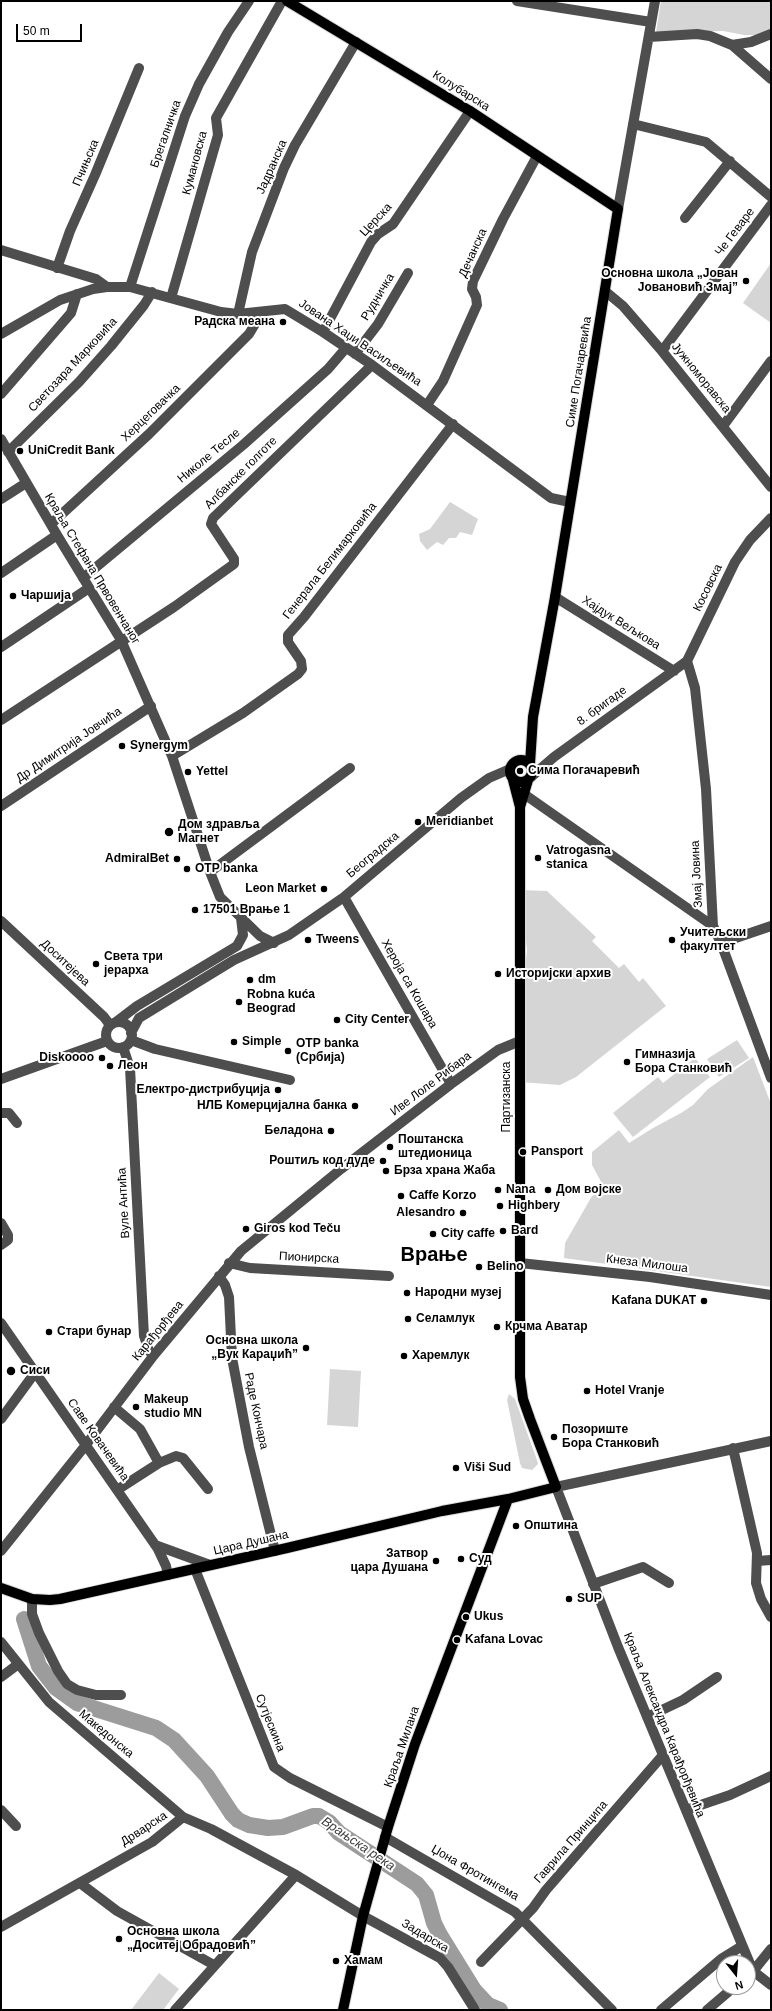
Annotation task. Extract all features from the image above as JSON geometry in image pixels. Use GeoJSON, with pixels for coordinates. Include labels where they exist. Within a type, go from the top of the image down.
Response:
{"type":"FeatureCollection","features":[{"type":"Feature","properties":{"kind":"main road","name":"Колубарска"},"geometry":{"type":"LineString","coordinates":[[287,1],[470,111],[618,209]]}},
{"type":"Feature","properties":{"kind":"main road","name":"Симе Погачаревића"},"geometry":{"type":"LineString","coordinates":[[530,764],[530,746],[618,209]]}},
{"type":"Feature","properties":{"kind":"main road"},"geometry":{"type":"LineString","coordinates":[[517,761],[523,760],[530,764],[532,770],[529,779],[522,783],[513,780],[510,769],[530,746]]}},
{"type":"Feature","properties":{"kind":"main road","name":"Партизанска"},"geometry":{"type":"LineString","coordinates":[[520,807],[529,779]]}},
{"type":"Feature","properties":{"kind":"main road","name":"Партизанска"},"geometry":{"type":"LineString","coordinates":[[513,780],[520,807],[521,1387],[530,1419],[556,1487]]}},
{"type":"Feature","properties":{"kind":"main road","name":"Цара Душана"},"geometry":{"type":"LineString","coordinates":[[1,1588],[32,1599],[60,1599],[275,1551],[442,1511],[508,1499],[556,1487]]}},
{"type":"Feature","properties":{"kind":"main road","name":"Краља Милана"},"geometry":{"type":"LineString","coordinates":[[343,2010],[363,1916],[380,1854],[415,1744],[508,1499]]}},
{"type":"Feature","properties":{"kind":"street","name":"Брегалничка"},"geometry":{"type":"LineString","coordinates":[[130,287],[184,116],[199,84],[228,32],[249,1]]}},
{"type":"Feature","properties":{"kind":"street","name":"Кумановска"},"geometry":{"type":"LineString","coordinates":[[171,298],[218,135],[216,118],[282,1]]}},
{"type":"Feature","properties":{"kind":"street"},"geometry":{"type":"LineString","coordinates":[[517,1],[651,22]]}},
{"type":"Feature","properties":{"kind":"street","name":"Симе Погачаревића"},"geometry":{"type":"LineString","coordinates":[[618,209],[655,1]]}},
{"type":"Feature","properties":{"kind":"street"},"geometry":{"type":"LineString","coordinates":[[649,37],[697,34],[710,36],[732,45],[771,79]]}},
{"type":"Feature","properties":{"kind":"street"},"geometry":{"type":"LineString","coordinates":[[732,45],[751,42],[771,34]]}},
{"type":"Feature","properties":{"kind":"street","name":"Јадранска"},"geometry":{"type":"LineString","coordinates":[[238,314],[252,252],[284,168],[295,145],[356,42]]}},
{"type":"Feature","properties":{"kind":"street","name":"Пчињска"},"geometry":{"type":"LineString","coordinates":[[57,268],[70,231],[139,68]]}},
{"type":"Feature","properties":{"kind":"street","name":"Церска"},"geometry":{"type":"LineString","coordinates":[[323,332],[371,242],[378,234],[393,224],[470,111]]}},
{"type":"Feature","properties":{"kind":"street"},"geometry":{"type":"LineString","coordinates":[[633,124],[706,142],[771,197]]}},
{"type":"Feature","properties":{"kind":"street","name":"Дечанска"},"geometry":{"type":"LineString","coordinates":[[427,405],[443,381],[477,305],[476,297],[472,289],[473,281],[503,219],[537,156]]}},
{"type":"Feature","properties":{"kind":"street"},"geometry":{"type":"LineString","coordinates":[[685,218],[730,161]]}},
{"type":"Feature","properties":{"kind":"street","name":"Че Геваре"},"geometry":{"type":"LineString","coordinates":[[662,351],[771,205]]}},
{"type":"Feature","properties":{"kind":"street","name":"Јована Хаџи Васиљевића"},"geometry":{"type":"LineString","coordinates":[[1,250],[96,279],[107,287]]}},
{"type":"Feature","properties":{"kind":"street","name":"Рудничка"},"geometry":{"type":"LineString","coordinates":[[351,351],[378,324],[408,273]]}},
{"type":"Feature","properties":{"kind":"street","name":"Јована Хаџи Васиљевића"},"geometry":{"type":"LineString","coordinates":[[1,334],[60,300],[77,294],[107,287],[130,287],[221,312],[238,314],[285,310],[323,332],[372,365],[551,498],[570,502]]}},
{"type":"Feature","properties":{"kind":"street","name":"Јужноморавска"},"geometry":{"type":"LineString","coordinates":[[605,291],[623,306],[662,351],[724,426],[771,487]]}},
{"type":"Feature","properties":{"kind":"street","name":"Светозара Марковића"},"geometry":{"type":"LineString","coordinates":[[8,452],[78,382],[111,346],[144,305],[152,292]]}},
{"type":"Feature","properties":{"kind":"street"},"geometry":{"type":"LineString","coordinates":[[1,394],[71,313],[77,294]]}},
{"type":"Feature","properties":{"kind":"street","name":"Херцеговачка"},"geometry":{"type":"LineString","coordinates":[[51,524],[149,434],[248,334],[255,324],[256,313]]}},
{"type":"Feature","properties":{"kind":"street","name":"Николе Тесле"},"geometry":{"type":"LineString","coordinates":[[83,578],[243,445],[328,369],[351,351]]}},
{"type":"Feature","properties":{"kind":"street"},"geometry":{"type":"LineString","coordinates":[[724,426],[771,361]]}},
{"type":"Feature","properties":{"kind":"street","name":"Албанске голготе"},"geometry":{"type":"LineString","coordinates":[[121,640],[174,607],[234,564],[234,559],[211,524],[212,518],[372,365]]}},
{"type":"Feature","properties":{"kind":"street","name":"Генерала Белимарковића"},"geometry":{"type":"LineString","coordinates":[[172,756],[243,713],[298,674],[302,669],[302,662],[288,642],[288,634],[304,617],[453,424]]}},
{"type":"Feature","properties":{"kind":"street","name":"Краља Стефана Првовенчаног"},"geometry":{"type":"LineString","coordinates":[[1,439],[121,640],[172,756],[210,872],[220,897],[260,936],[274,943]]}},
{"type":"Feature","properties":{"kind":"street"},"geometry":{"type":"LineString","coordinates":[[1,500],[26,483]]}},
{"type":"Feature","properties":{"kind":"street","name":"Косовска"},"geometry":{"type":"LineString","coordinates":[[674,671],[687,661],[735,562],[750,540],[771,518]]}},
{"type":"Feature","properties":{"kind":"street"},"geometry":{"type":"LineString","coordinates":[[1,573],[57,535]]}},
{"type":"Feature","properties":{"kind":"street"},"geometry":{"type":"LineString","coordinates":[[1,647],[89,588]]}},
{"type":"Feature","properties":{"kind":"street","name":"Хајдук Вељкова"},"geometry":{"type":"LineString","coordinates":[[555,597],[674,671]]}},
{"type":"Feature","properties":{"kind":"street"},"geometry":{"type":"LineString","coordinates":[[1,720],[121,640]]}},
{"type":"Feature","properties":{"kind":"street","name":"Змај Јовина"},"geometry":{"type":"LineString","coordinates":[[687,661],[695,688],[704,774],[712,926],[721,943],[770,1072]]}},
{"type":"Feature","properties":{"kind":"street","name":"8. бригаде"},"geometry":{"type":"LineString","coordinates":[[529,779],[541,770],[547,763],[674,671]]}},
{"type":"Feature","properties":{"kind":"street","name":"Др Димитрија Јовчића"},"geometry":{"type":"LineString","coordinates":[[1,806],[151,706]]}},
{"type":"Feature","properties":{"kind":"street","name":"8. бригаде"},"geometry":{"type":"LineString","coordinates":[[530,764],[547,763]]}},
{"type":"Feature","properties":{"kind":"street"},"geometry":{"type":"LineString","coordinates":[[210,872],[350,768]]}},
{"type":"Feature","properties":{"kind":"street","name":"Београдска"},"geometry":{"type":"LineString","coordinates":[[131,1036],[139,1018],[248,953],[274,943],[289,935],[344,896],[461,798],[489,778],[510,769]]}},
{"type":"Feature","properties":{"kind":"street"},"geometry":{"type":"LineString","coordinates":[[524,794],[712,926]]}},
{"type":"Feature","properties":{"kind":"street","name":"Хероја са Кошара"},"geometry":{"type":"LineString","coordinates":[[344,896],[451,1084]]}},
{"type":"Feature","properties":{"kind":"street"},"geometry":{"type":"LineString","coordinates":[[131,1036],[123,1048],[116,1048],[107,1041],[106,1033],[113,1024],[137,1006],[237,946],[243,935],[241,918]]}},
{"type":"Feature","properties":{"kind":"street","name":"Доситејева"},"geometry":{"type":"LineString","coordinates":[[1,921],[113,1024]]}},
{"type":"Feature","properties":{"kind":"street"},"geometry":{"type":"LineString","coordinates":[[721,943],[771,926]]}},
{"type":"Feature","properties":{"kind":"street"},"geometry":{"type":"LineString","coordinates":[[113,1024],[125,1024],[131,1036],[155,1049],[290,1080]]}},
{"type":"Feature","properties":{"kind":"street"},"geometry":{"type":"LineString","coordinates":[[1,1079],[107,1041]]}},
{"type":"Feature","properties":{"kind":"street","name":"Иве Лоле Рибара"},"geometry":{"type":"LineString","coordinates":[[362,1153],[451,1084],[498,1050],[520,1041]]}},
{"type":"Feature","properties":{"kind":"street","name":"Вуле Антића"},"geometry":{"type":"LineString","coordinates":[[123,1048],[128,1058],[130,1068],[144,1336],[149,1351],[154,1356]]}},
{"type":"Feature","properties":{"kind":"street"},"geometry":{"type":"LineString","coordinates":[[1,1113],[8,1113],[17,1123]]}},
{"type":"Feature","properties":{"kind":"street","name":"Карађорђева"},"geometry":{"type":"LineString","coordinates":[[2,1547],[85,1446],[154,1356],[229,1263],[260,1235],[362,1153]]}},
{"type":"Feature","properties":{"kind":"street"},"geometry":{"type":"LineString","coordinates":[[1,1223],[8,1235],[8,1240],[1,1245]]}},
{"type":"Feature","properties":{"kind":"street","name":"Пионирска"},"geometry":{"type":"LineString","coordinates":[[229,1263],[250,1268],[389,1276]]}},
{"type":"Feature","properties":{"kind":"street","name":"Кнеза Милоша"},"geometry":{"type":"LineString","coordinates":[[520,1263],[650,1277],[771,1295]]}},
{"type":"Feature","properties":{"kind":"street","name":"Раде Кончара"},"geometry":{"type":"LineString","coordinates":[[219,1276],[225,1285],[229,1298],[232,1358],[249,1447],[275,1551]]}},
{"type":"Feature","properties":{"kind":"street","name":"Саве Ковачевића"},"geometry":{"type":"LineString","coordinates":[[1,1323],[34,1374],[155,1545],[162,1557],[168,1575]]}},
{"type":"Feature","properties":{"kind":"street"},"geometry":{"type":"LineString","coordinates":[[1,1419],[34,1374]]}},
{"type":"Feature","properties":{"kind":"street"},"geometry":{"type":"LineString","coordinates":[[114,1407],[140,1429],[159,1463]]}},
{"type":"Feature","properties":{"kind":"street"},"geometry":{"type":"LineString","coordinates":[[556,1487],[771,1440]]}},
{"type":"Feature","properties":{"kind":"street"},"geometry":{"type":"LineString","coordinates":[[733,1448],[756,1546],[756,1583],[761,1599],[771,1616]]}},
{"type":"Feature","properties":{"kind":"street"},"geometry":{"type":"LineString","coordinates":[[117,1490],[159,1463],[176,1456],[183,1458],[198,1479],[208,1489]]}},
{"type":"Feature","properties":{"kind":"street","name":"Краља Александра Карађорђевића"},"geometry":{"type":"LineString","coordinates":[[556,1487],[593,1584],[745,1955]]}},
{"type":"Feature","properties":{"kind":"street"},"geometry":{"type":"LineString","coordinates":[[155,1545],[210,1565]]}},
{"type":"Feature","properties":{"kind":"street"},"geometry":{"type":"LineString","coordinates":[[757,1561],[771,1560]]}},
{"type":"Feature","properties":{"kind":"street"},"geometry":{"type":"LineString","coordinates":[[593,1584],[643,1567],[669,1583]]}},
{"type":"Feature","properties":{"kind":"street","name":"Сутјескина"},"geometry":{"type":"LineString","coordinates":[[195,1569],[274,1767],[290,1778],[387,1832]]}},
{"type":"Feature","properties":{"kind":"street"},"geometry":{"type":"LineString","coordinates":[[32,1599],[34,1622],[58,1671],[67,1684],[77,1690],[96,1695],[121,1695]]}},
{"type":"Feature","properties":{"kind":"street","name":"Македонска"},"geometry":{"type":"LineString","coordinates":[[1,1642],[17,1665],[49,1702],[183,1817]]}},
{"type":"Feature","properties":{"kind":"street"},"geometry":{"type":"LineString","coordinates":[[1,1677],[17,1665]]}},
{"type":"Feature","properties":{"kind":"street"},"geometry":{"type":"LineString","coordinates":[[648,1718],[683,1700],[717,1677]]}},
{"type":"Feature","properties":{"kind":"street","name":"Гаврила Принципа"},"geometry":{"type":"LineString","coordinates":[[481,1962],[533,1908],[546,1890],[663,1755]]}},
{"type":"Feature","properties":{"kind":"street"},"geometry":{"type":"LineString","coordinates":[[686,1810],[730,1795],[771,1776]]}},
{"type":"Feature","properties":{"kind":"street"},"geometry":{"type":"LineString","coordinates":[[1,1810],[16,1826]]}},
{"type":"Feature","properties":{"kind":"street","name":"Дрварска"},"geometry":{"type":"LineString","coordinates":[[1,1927],[152,1842],[183,1817],[211,1829],[296,1875],[363,1916]]}},
{"type":"Feature","properties":{"kind":"street","name":"Џона Фротингема"},"geometry":{"type":"LineString","coordinates":[[387,1832],[501,1902],[523,1919],[612,2010]]}},
{"type":"Feature","properties":{"kind":"street"},"geometry":{"type":"LineString","coordinates":[[175,2010],[296,1875]]}},
{"type":"Feature","properties":{"kind":"street"},"geometry":{"type":"LineString","coordinates":[[80,1882],[117,1911],[214,1965]]}},
{"type":"Feature","properties":{"kind":"street","name":"Задарска"},"geometry":{"type":"LineString","coordinates":[[363,1916],[440,1958],[448,1967],[475,2010]]}},
{"type":"Feature","properties":{"kind":"street"},"geometry":{"type":"LineString","coordinates":[[661,2010],[721,1959],[742,1946]]}},
{"type":"Feature","properties":{"kind":"street"},"geometry":{"type":"LineString","coordinates":[[756,1968],[771,1949]]}},
{"type":"Feature","properties":{"kind":"street"},"geometry":{"type":"LineString","coordinates":[[756,1977],[771,1985]]}},
{"type":"Feature","properties":{"kind":"street"},"geometry":{"type":"LineString","coordinates":[[711,2009],[726,1995]]}},
{"type":"Feature","properties":{"kind":"shaded area"},"geometry":{"type":"Polygon","coordinates":[[[661,1],[771,1],[771,31],[761,35],[744,35],[723,31],[656,32],[661,1]]]}},
{"type":"Feature","properties":{"kind":"shaded area"},"geometry":{"type":"Polygon","coordinates":[[[771,263],[771,323],[743,303],[771,263]]]}},
{"type":"Feature","properties":{"kind":"shaded area"},"geometry":{"type":"Polygon","coordinates":[[[450,502],[478,519],[472,535],[460,532],[456,538],[449,538],[443,545],[437,542],[427,550],[420,541],[419,534],[430,529],[450,502]]]}},
{"type":"Feature","properties":{"kind":"shaded area"},"geometry":{"type":"Polygon","coordinates":[[[520,890],[547,891],[596,937],[592,941],[619,968],[624,964],[639,982],[643,978],[666,1006],[576,1077],[560,1085],[520,1082],[520,1027],[527,950],[520,890]]]}},
{"type":"Feature","properties":{"kind":"shaded area"},"geometry":{"type":"Polygon","coordinates":[[[737,1040],[749,1058],[719,1077],[707,1059],[737,1040]]]}},
{"type":"Feature","properties":{"kind":"shaded area"},"geometry":{"type":"Polygon","coordinates":[[[753,1057],[771,1104],[771,1287],[564,1258],[565,1243],[592,1196],[605,1189],[592,1165],[592,1152],[619,1130],[629,1143],[681,1113],[693,1105],[708,1089],[753,1057]]]}},
{"type":"Feature","properties":{"kind":"shaded area"},"geometry":{"type":"Polygon","coordinates":[[[695,1058],[710,1077],[633,1137],[613,1113],[658,1077],[663,1083],[695,1058]]]}},
{"type":"Feature","properties":{"kind":"shaded area"},"geometry":{"type":"Polygon","coordinates":[[[330,1369],[361,1371],[358,1427],[327,1425],[330,1369]]]}},
{"type":"Feature","properties":{"kind":"shaded area"},"geometry":{"type":"Polygon","coordinates":[[[509,1394],[515,1399],[537,1460],[538,1464],[532,1470],[522,1468],[520,1463],[507,1400],[509,1394]]]}},
{"type":"Feature","properties":{"kind":"shaded area"},"geometry":{"type":"Polygon","coordinates":[[[159,1973],[179,1989],[163,2010],[131,2010],[159,1973]]]}},
{"type":"Feature","properties":{"kind":"waterway","name":"Врањска река"},"geometry":{"type":"LineString","coordinates":[[24,1619],[39,1666],[56,1688],[77,1703],[156,1728],[174,1740],[207,1776],[232,1814],[238,1820],[249,1825],[268,1828],[283,1827],[313,1816],[319,1816],[329,1822],[339,1833],[417,1884],[426,1895],[434,1923],[440,1935],[474,1990],[488,2005],[500,2010]]}},
{"type":"Feature","properties":{"kind":"place","name":"Основна школа „Јован Јовановић Змај”"},"geometry":{"type":"Point","coordinates":[746,281]}},
{"type":"Feature","properties":{"kind":"place","name":"Радска меана"},"geometry":{"type":"Point","coordinates":[283,322]}},
{"type":"Feature","properties":{"kind":"place","name":"UniCredit Bank"},"geometry":{"type":"Point","coordinates":[20,451]}},
{"type":"Feature","properties":{"kind":"place","name":"Чаршија"},"geometry":{"type":"Point","coordinates":[13,596]}},
{"type":"Feature","properties":{"kind":"place","name":"Synergym"},"geometry":{"type":"Point","coordinates":[122,746]}},
{"type":"Feature","properties":{"kind":"place","name":"Сима Погачаревић"},"geometry":{"type":"Point","coordinates":[520,771]}},
{"type":"Feature","properties":{"kind":"place","name":"Yettel"},"geometry":{"type":"Point","coordinates":[188,772]}},
{"type":"Feature","properties":{"kind":"place","name":"Meridianbet"},"geometry":{"type":"Point","coordinates":[418,822]}},
{"type":"Feature","properties":{"kind":"place","name":"Дом здравља Магнет"},"geometry":{"type":"Point","coordinates":[169,832]}},
{"type":"Feature","properties":{"kind":"place","name":"Vatrogasna stanica"},"geometry":{"type":"Point","coordinates":[538,858]}},
{"type":"Feature","properties":{"kind":"place","name":"AdmiralBet"},"geometry":{"type":"Point","coordinates":[177,859]}},
{"type":"Feature","properties":{"kind":"place","name":"OTP banka"},"geometry":{"type":"Point","coordinates":[187,869]}},
{"type":"Feature","properties":{"kind":"place","name":"Leon Market"},"geometry":{"type":"Point","coordinates":[324,889]}},
{"type":"Feature","properties":{"kind":"place","name":"17501 Врање 1"},"geometry":{"type":"Point","coordinates":[195,910]}},
{"type":"Feature","properties":{"kind":"place","name":"Tweens"},"geometry":{"type":"Point","coordinates":[308,940]}},
{"type":"Feature","properties":{"kind":"place","name":"Учитељски факултет"},"geometry":{"type":"Point","coordinates":[672,940]}},
{"type":"Feature","properties":{"kind":"place","name":"Света три јерарха"},"geometry":{"type":"Point","coordinates":[96,964]}},
{"type":"Feature","properties":{"kind":"place","name":"Историјски архив"},"geometry":{"type":"Point","coordinates":[498,974]}},
{"type":"Feature","properties":{"kind":"place","name":"dm"},"geometry":{"type":"Point","coordinates":[250,980]}},
{"type":"Feature","properties":{"kind":"place","name":"Robna kuća Beograd"},"geometry":{"type":"Point","coordinates":[239,1002]}},
{"type":"Feature","properties":{"kind":"place","name":"City Center"},"geometry":{"type":"Point","coordinates":[337,1020]}},
{"type":"Feature","properties":{"kind":"place","name":"Simple"},"geometry":{"type":"Point","coordinates":[234,1042]}},
{"type":"Feature","properties":{"kind":"place","name":"OTP banka (Србија)"},"geometry":{"type":"Point","coordinates":[288,1051]}},
{"type":"Feature","properties":{"kind":"place","name":"Diskoooo"},"geometry":{"type":"Point","coordinates":[102,1058]}},
{"type":"Feature","properties":{"kind":"place","name":"Гимназија Бора Станковић"},"geometry":{"type":"Point","coordinates":[627,1062]}},
{"type":"Feature","properties":{"kind":"place","name":"Леон"},"geometry":{"type":"Point","coordinates":[110,1066]}},
{"type":"Feature","properties":{"kind":"place","name":"Електро-дистрибуција"},"geometry":{"type":"Point","coordinates":[278,1090]}},
{"type":"Feature","properties":{"kind":"place","name":"НЛБ Комерцијална банка"},"geometry":{"type":"Point","coordinates":[355,1106]}},
{"type":"Feature","properties":{"kind":"place","name":"Беладона"},"geometry":{"type":"Point","coordinates":[331,1131]}},
{"type":"Feature","properties":{"kind":"place","name":"Поштанска штедионица"},"geometry":{"type":"Point","coordinates":[390,1147]}},
{"type":"Feature","properties":{"kind":"place","name":"Pansport"},"geometry":{"type":"Point","coordinates":[523,1152]}},
{"type":"Feature","properties":{"kind":"place","name":"Роштиљ код дуде"},"geometry":{"type":"Point","coordinates":[383,1161]}},
{"type":"Feature","properties":{"kind":"place","name":"Брза храна Жаба"},"geometry":{"type":"Point","coordinates":[386,1171]}},
{"type":"Feature","properties":{"kind":"place","name":"Nana"},"geometry":{"type":"Point","coordinates":[498,1190]}},
{"type":"Feature","properties":{"kind":"place","name":"Дом војске"},"geometry":{"type":"Point","coordinates":[548,1190]}},
{"type":"Feature","properties":{"kind":"place","name":"Caffe Korzo"},"geometry":{"type":"Point","coordinates":[401,1196]}},
{"type":"Feature","properties":{"kind":"place","name":"Highbery"},"geometry":{"type":"Point","coordinates":[500,1206]}},
{"type":"Feature","properties":{"kind":"place","name":"Alesandro"},"geometry":{"type":"Point","coordinates":[463,1213]}},
{"type":"Feature","properties":{"kind":"place","name":"Giros kod Teču"},"geometry":{"type":"Point","coordinates":[246,1229]}},
{"type":"Feature","properties":{"kind":"place","name":"Bard"},"geometry":{"type":"Point","coordinates":[503,1231]}},
{"type":"Feature","properties":{"kind":"place","name":"City caffe"},"geometry":{"type":"Point","coordinates":[433,1234]}},
{"type":"Feature","properties":{"kind":"place","name":"Belino"},"geometry":{"type":"Point","coordinates":[479,1267]}},
{"type":"Feature","properties":{"kind":"place","name":"Народни музеј"},"geometry":{"type":"Point","coordinates":[407,1293]}},
{"type":"Feature","properties":{"kind":"place","name":"Kafana DUKAT"},"geometry":{"type":"Point","coordinates":[704,1301]}},
{"type":"Feature","properties":{"kind":"place","name":"Селамлук"},"geometry":{"type":"Point","coordinates":[408,1319]}},
{"type":"Feature","properties":{"kind":"place","name":"Крчма Аватар"},"geometry":{"type":"Point","coordinates":[497,1327]}},
{"type":"Feature","properties":{"kind":"place","name":"Стари бунар"},"geometry":{"type":"Point","coordinates":[49,1332]}},
{"type":"Feature","properties":{"kind":"place","name":"Основна школа „Вук Караџић”"},"geometry":{"type":"Point","coordinates":[306,1348]}},
{"type":"Feature","properties":{"kind":"place","name":"Харемлук"},"geometry":{"type":"Point","coordinates":[404,1356]}},
{"type":"Feature","properties":{"kind":"place","name":"Сиси"},"geometry":{"type":"Point","coordinates":[11,1371]}},
{"type":"Feature","properties":{"kind":"place","name":"Hotel Vranje"},"geometry":{"type":"Point","coordinates":[587,1391]}},
{"type":"Feature","properties":{"kind":"place","name":"Makeup studio MN"},"geometry":{"type":"Point","coordinates":[136,1407]}},
{"type":"Feature","properties":{"kind":"place","name":"Позориште Бора Станковић"},"geometry":{"type":"Point","coordinates":[554,1437]}},
{"type":"Feature","properties":{"kind":"place","name":"Viši Sud"},"geometry":{"type":"Point","coordinates":[456,1468]}},
{"type":"Feature","properties":{"kind":"place","name":"Општина"},"geometry":{"type":"Point","coordinates":[516,1526]}},
{"type":"Feature","properties":{"kind":"place","name":"Суд"},"geometry":{"type":"Point","coordinates":[461,1559]}},
{"type":"Feature","properties":{"kind":"place","name":"Затвор цара Душана"},"geometry":{"type":"Point","coordinates":[436,1561]}},
{"type":"Feature","properties":{"kind":"place","name":"SUP"},"geometry":{"type":"Point","coordinates":[569,1599]}},
{"type":"Feature","properties":{"kind":"place","name":"Ukus"},"geometry":{"type":"Point","coordinates":[466,1617]}},
{"type":"Feature","properties":{"kind":"place","name":"Kafana Lovac"},"geometry":{"type":"Point","coordinates":[457,1640]}},
{"type":"Feature","properties":{"kind":"place","name":"Основна школа „Доситеј Обрадовић”"},"geometry":{"type":"Point","coordinates":[119,1939]}},
{"type":"Feature","properties":{"kind":"place","name":"Хамам"},"geometry":{"type":"Point","coordinates":[336,1961]}},
{"type":"Feature","properties":{"kind":"district","name":"Врање"},"geometry":{"type":"Point","coordinates":[434,1255]}}]}
